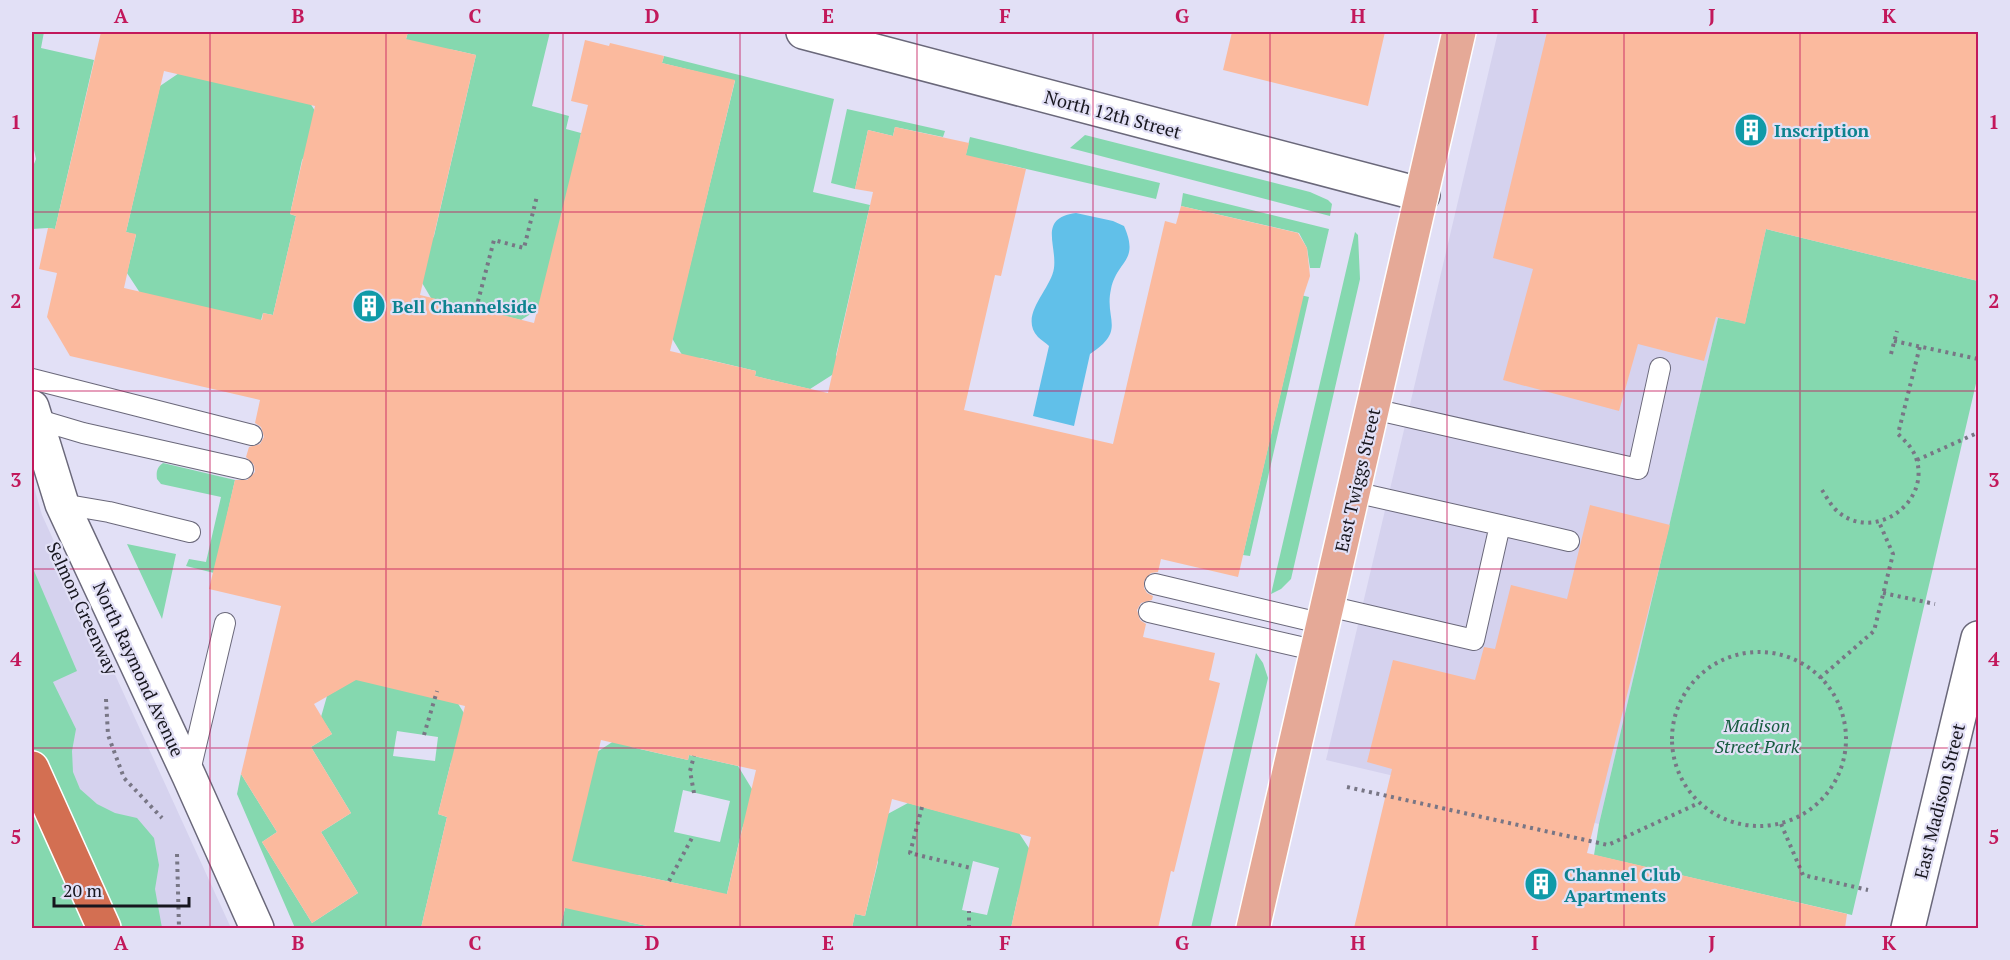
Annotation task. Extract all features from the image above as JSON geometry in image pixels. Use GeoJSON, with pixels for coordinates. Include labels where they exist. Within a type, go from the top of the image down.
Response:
{"type":"FeatureCollection","features":[{"type":"Feature","properties":{"kind":"highway"},"geometry":{"type":"LineString","coordinates":[[32,768],[104,928]]}},
{"type":"Feature","properties":{"kind":"main road","name":"East Twiggs Street"},"geometry":{"type":"LineString","coordinates":[[1253,928],[1459,32]]}},
{"type":"Feature","properties":{"kind":"street","name":"North 12th Street"},"geometry":{"type":"LineString","coordinates":[[803,32],[1423,195]]}},
{"type":"Feature","properties":{"kind":"street","name":"North Raymond Avenue"},"geometry":{"type":"LineString","coordinates":[[34,413],[62,504],[257,928]]}},
{"type":"Feature","properties":{"kind":"street","name":"East Madison Street"},"geometry":{"type":"LineString","coordinates":[[1908,928],[1978,638]]}},
{"type":"Feature","properties":{"kind":"lane"},"geometry":{"type":"LineString","coordinates":[[1373,409],[1638,469],[1660,368]]}},
{"type":"Feature","properties":{"kind":"lane"},"geometry":{"type":"LineString","coordinates":[[32,379],[252,435]]}},
{"type":"Feature","properties":{"kind":"lane"},"geometry":{"type":"LineString","coordinates":[[34,413],[83,433],[243,469]]}},
{"type":"Feature","properties":{"kind":"lane"},"geometry":{"type":"LineString","coordinates":[[1354,492],[1569,541]]}},
{"type":"Feature","properties":{"kind":"lane"},"geometry":{"type":"LineString","coordinates":[[62,504],[109,512],[190,532]]}},
{"type":"Feature","properties":{"kind":"lane"},"geometry":{"type":"LineString","coordinates":[[1149,612],[1474,639],[1500,525]]}},
{"type":"Feature","properties":{"kind":"lane"},"geometry":{"type":"LineString","coordinates":[[1155,584],[1323,627]]}},
{"type":"Feature","properties":{"kind":"lane"},"geometry":{"type":"LineString","coordinates":[[189,776],[225,623]]}},
{"type":"Feature","properties":{"kind":"path"},"geometry":{"type":"LineString","coordinates":[[476,309],[494,240],[524,248],[537,196]]}},
{"type":"Feature","properties":{"kind":"path"},"geometry":{"type":"LineString","coordinates":[[1891,354],[1897,332]]}},
{"type":"Feature","properties":{"kind":"path"},"geometry":{"type":"LineString","coordinates":[[1894,340],[1978,359]]}},
{"type":"Feature","properties":{"kind":"path"},"geometry":{"type":"LineString","coordinates":[[1822,490],[1835,509],[1848,518],[1863,522],[1879,522],[1894,517],[1915,493],[1918,477],[1917,460],[1910,446],[1898,434],[1920,346]]}},
{"type":"Feature","properties":{"kind":"path"},"geometry":{"type":"LineString","coordinates":[[1917,460],[1975,434]]}},
{"type":"Feature","properties":{"kind":"path"},"geometry":{"type":"LineString","coordinates":[[1820,678],[1874,631],[1893,554],[1879,522]]}},
{"type":"Feature","properties":{"kind":"path"},"geometry":{"type":"LineString","coordinates":[[1883,593],[1935,604]]}},
{"type":"Feature","properties":{"kind":"path"},"geometry":{"type":"LineString","coordinates":[[1757,651],[1785,655],[1810,668],[1820,678],[1830,688],[1843,714],[1846,742],[1841,771],[1826,796],[1803,814],[1781,824],[1747,826],[1719,818],[1695,800],[1679,776],[1671,748],[1674,718],[1685,692],[1704,671],[1729,656],[1757,651]]}},
{"type":"Feature","properties":{"kind":"path"},"geometry":{"type":"LineString","coordinates":[[424,735],[437,691]]}},
{"type":"Feature","properties":{"kind":"path","name":"Selmon Greenway"},"geometry":{"type":"LineString","coordinates":[[105,693],[108,735],[124,778],[166,822]]}},
{"type":"Feature","properties":{"kind":"path"},"geometry":{"type":"LineString","coordinates":[[694,756],[690,771],[694,793]]}},
{"type":"Feature","properties":{"kind":"path"},"geometry":{"type":"LineString","coordinates":[[1347,787],[1608,844],[1700,803]]}},
{"type":"Feature","properties":{"kind":"path"},"geometry":{"type":"LineString","coordinates":[[922,807],[910,854],[972,868]]}},
{"type":"Feature","properties":{"kind":"path"},"geometry":{"type":"LineString","coordinates":[[1781,824],[1803,875],[1868,890]]}},
{"type":"Feature","properties":{"kind":"path"},"geometry":{"type":"LineString","coordinates":[[669,881],[693,836]]}},
{"type":"Feature","properties":{"kind":"path"},"geometry":{"type":"LineString","coordinates":[[178,850],[178,928]]}},
{"type":"Feature","properties":{"kind":"path"},"geometry":{"type":"LineString","coordinates":[[969,911],[969,928]]}},
{"type":"Feature","properties":{"kind":"shaded area"},"geometry":{"type":"Polygon","coordinates":[[[1498,32],[1978,32],[1978,281],[1767,229],[1745,324],[1718,318],[1599,824],[1326,760],[1498,32]]]}},
{"type":"Feature","properties":{"kind":"shaded area"},"geometry":{"type":"Polygon","coordinates":[[[32,480],[42,515],[231,928],[32,928],[32,480]]]}},
{"type":"Feature","properties":{"kind":"green space"},"geometry":{"type":"Polygon","coordinates":[[[32,32],[44,32],[41,48],[94,60],[55,229],[32,229],[32,169],[36,159],[32,141],[32,32]]]}},
{"type":"Feature","properties":{"kind":"green space"},"geometry":{"type":"Polygon","coordinates":[[[408,32],[550,32],[532,106],[569,116],[566,129],[581,133],[553,300],[521,320],[431,298],[415,271],[434,236],[476,55],[405,43],[408,32]]]}},
{"type":"Feature","properties":{"kind":"green space"},"geometry":{"type":"Polygon","coordinates":[[[664,56],[834,99],[813,192],[870,205],[836,355],[843,368],[810,389],[755,376],[756,371],[701,358],[687,363],[667,330],[683,294],[735,81],[662,63],[664,56]]]}},
{"type":"Feature","properties":{"kind":"green space"},"geometry":{"type":"Polygon","coordinates":[[[188,67],[303,92],[324,125],[302,160],[290,214],[296,216],[273,315],[263,313],[260,324],[146,302],[127,273],[136,235],[126,232],[160,86],[188,67]]]}},
{"type":"Feature","properties":{"kind":"green space"},"geometry":{"type":"Polygon","coordinates":[[[847,109],[945,131],[943,137],[895,127],[893,136],[868,130],[855,189],[831,183],[847,109]]]}},
{"type":"Feature","properties":{"kind":"green space"},"geometry":{"type":"Polygon","coordinates":[[[1085,135],[1310,192],[1332,204],[1330,216],[1070,148],[1085,135]]]}},
{"type":"Feature","properties":{"kind":"green space"},"geometry":{"type":"Polygon","coordinates":[[[970,137],[1160,183],[1156,199],[1005,164],[965,158],[970,137]]]}},
{"type":"Feature","properties":{"kind":"green space"},"geometry":{"type":"Polygon","coordinates":[[[1183,193],[1329,229],[1320,268],[1310,268],[1307,248],[1299,233],[1181,206],[1183,193]]]}},
{"type":"Feature","properties":{"kind":"green space","name":"Madison Street Park"},"geometry":{"type":"Polygon","coordinates":[[[1766,229],[1978,281],[1978,375],[1852,915],[1594,855],[1599,824],[1718,318],[1745,323],[1766,229]]]}},
{"type":"Feature","properties":{"kind":"green space"},"geometry":{"type":"Polygon","coordinates":[[[1355,232],[1358,235],[1360,279],[1291,579],[1281,589],[1271,594],[1355,232]]]}},
{"type":"Feature","properties":{"kind":"green space"},"geometry":{"type":"Polygon","coordinates":[[[1296,294],[1309,297],[1250,556],[1243,555],[1292,344],[1296,294]]]}},
{"type":"Feature","properties":{"kind":"green space"},"geometry":{"type":"Polygon","coordinates":[[[163,463],[235,480],[214,573],[186,566],[189,559],[206,562],[221,497],[161,484],[157,479],[157,472],[163,463]]]}},
{"type":"Feature","properties":{"kind":"green space"},"geometry":{"type":"Polygon","coordinates":[[[127,544],[176,554],[162,619],[127,544]]]}},
{"type":"Feature","properties":{"kind":"green space"},"geometry":{"type":"Polygon","coordinates":[[[32,566],[77,671],[53,682],[76,729],[72,751],[73,772],[80,789],[97,804],[115,813],[137,818],[154,838],[159,865],[155,889],[162,928],[32,928],[32,566]]]}},
{"type":"Feature","properties":{"kind":"green space"},"geometry":{"type":"Polygon","coordinates":[[[1256,653],[1263,663],[1268,678],[1210,928],[1191,928],[1256,653]]]}},
{"type":"Feature","properties":{"kind":"green space"},"geometry":{"type":"Polygon","coordinates":[[[365,674],[452,694],[472,726],[451,762],[438,814],[447,817],[421,928],[295,928],[237,794],[241,774],[277,832],[262,842],[312,923],[358,893],[321,832],[351,813],[311,747],[332,734],[321,717],[327,696],[365,674]],[[397,731],[393,756],[435,761],[438,737],[397,731]]]}},
{"type":"Feature","properties":{"kind":"green space"},"geometry":{"type":"Polygon","coordinates":[[[623,735],[631,747],[688,760],[689,755],[738,766],[755,794],[742,829],[719,928],[704,928],[712,891],[638,875],[628,922],[656,928],[560,928],[574,873],[569,872],[591,756],[623,735]],[[683,790],[674,832],[720,842],[730,801],[683,790]]]}},
{"type":"Feature","properties":{"kind":"green space"},"geometry":{"type":"Polygon","coordinates":[[[908,803],[1019,833],[1038,862],[1018,896],[1011,928],[852,928],[855,914],[865,916],[878,862],[871,823],[908,803]],[[973,861],[962,910],[987,915],[999,868],[973,861]]]}},
{"type":"Feature","properties":{"kind":"water"},"geometry":{"type":"Polygon","coordinates":[[[1076,213],[1113,221],[1124,226],[1130,247],[1111,289],[1111,331],[1101,346],[1090,354],[1074,426],[1033,416],[1049,346],[1038,337],[1033,329],[1032,320],[1033,311],[1054,268],[1053,226],[1064,216],[1076,213]]]}},
{"type":"Feature","properties":{"kind":"building"},"geometry":{"type":"Polygon","coordinates":[[[101,32],[408,32],[406,39],[476,55],[420,295],[534,323],[588,105],[571,101],[585,40],[609,46],[610,43],[664,56],[662,63],[735,80],[670,351],[756,371],[755,376],[828,393],[873,192],[855,189],[868,130],[893,136],[895,127],[969,143],[966,155],[1026,169],[1001,276],[995,275],[964,410],[1113,444],[1165,221],[1176,224],[1181,206],[1298,233],[1307,248],[1310,276],[1238,577],[1161,559],[1158,572],[1151,573],[1144,581],[1144,588],[1153,596],[1152,600],[1141,603],[1137,610],[1140,620],[1146,624],[1143,637],[1215,653],[1209,680],[1220,683],[1158,928],[1011,928],[1031,837],[892,799],[865,916],[855,914],[852,928],[656,928],[565,908],[560,928],[421,928],[447,817],[438,814],[465,706],[356,680],[314,704],[332,734],[311,747],[351,813],[321,832],[358,893],[312,923],[262,842],[277,832],[241,774],[281,606],[209,589],[235,480],[247,480],[255,472],[254,465],[246,457],[249,447],[260,444],[264,437],[261,427],[255,423],[260,400],[70,356],[47,317],[57,273],[39,269],[48,228],[55,229],[101,32]],[[164,71],[126,232],[136,234],[124,288],[262,320],[263,313],[273,315],[296,216],[290,214],[315,106],[164,71]],[[601,740],[572,861],[727,894],[756,770],[689,755],[688,760],[601,740]]]}},
{"type":"Feature","properties":{"kind":"building"},"geometry":{"type":"Polygon","coordinates":[[[1232,32],[1385,32],[1368,106],[1223,70],[1232,32]]]}},
{"type":"Feature","properties":{"kind":"building","name":"Inscription"},"geometry":{"type":"Polygon","coordinates":[[[1547,32],[1978,32],[1978,281],[1766,229],[1745,324],[1716,317],[1704,361],[1638,344],[1619,411],[1503,380],[1533,269],[1493,258],[1547,32]]]}},
{"type":"Feature","properties":{"kind":"building"},"geometry":{"type":"Polygon","coordinates":[[[1590,505],[1670,525],[1587,853],[1847,914],[1845,928],[1354,928],[1392,769],[1367,762],[1393,660],[1475,680],[1484,647],[1495,649],[1511,585],[1567,599],[1590,505]]]}},
{"type":"Feature","properties":{"kind":"place","name":"Inscription"},"geometry":{"type":"Point","coordinates":[1751,130]}},
{"type":"Feature","properties":{"kind":"place","name":"Bell Channelside"},"geometry":{"type":"Point","coordinates":[369,306]}},
{"type":"Feature","properties":{"kind":"place","name":"Channel Club Apartments"},"geometry":{"type":"Point","coordinates":[1541,884]}}]}
